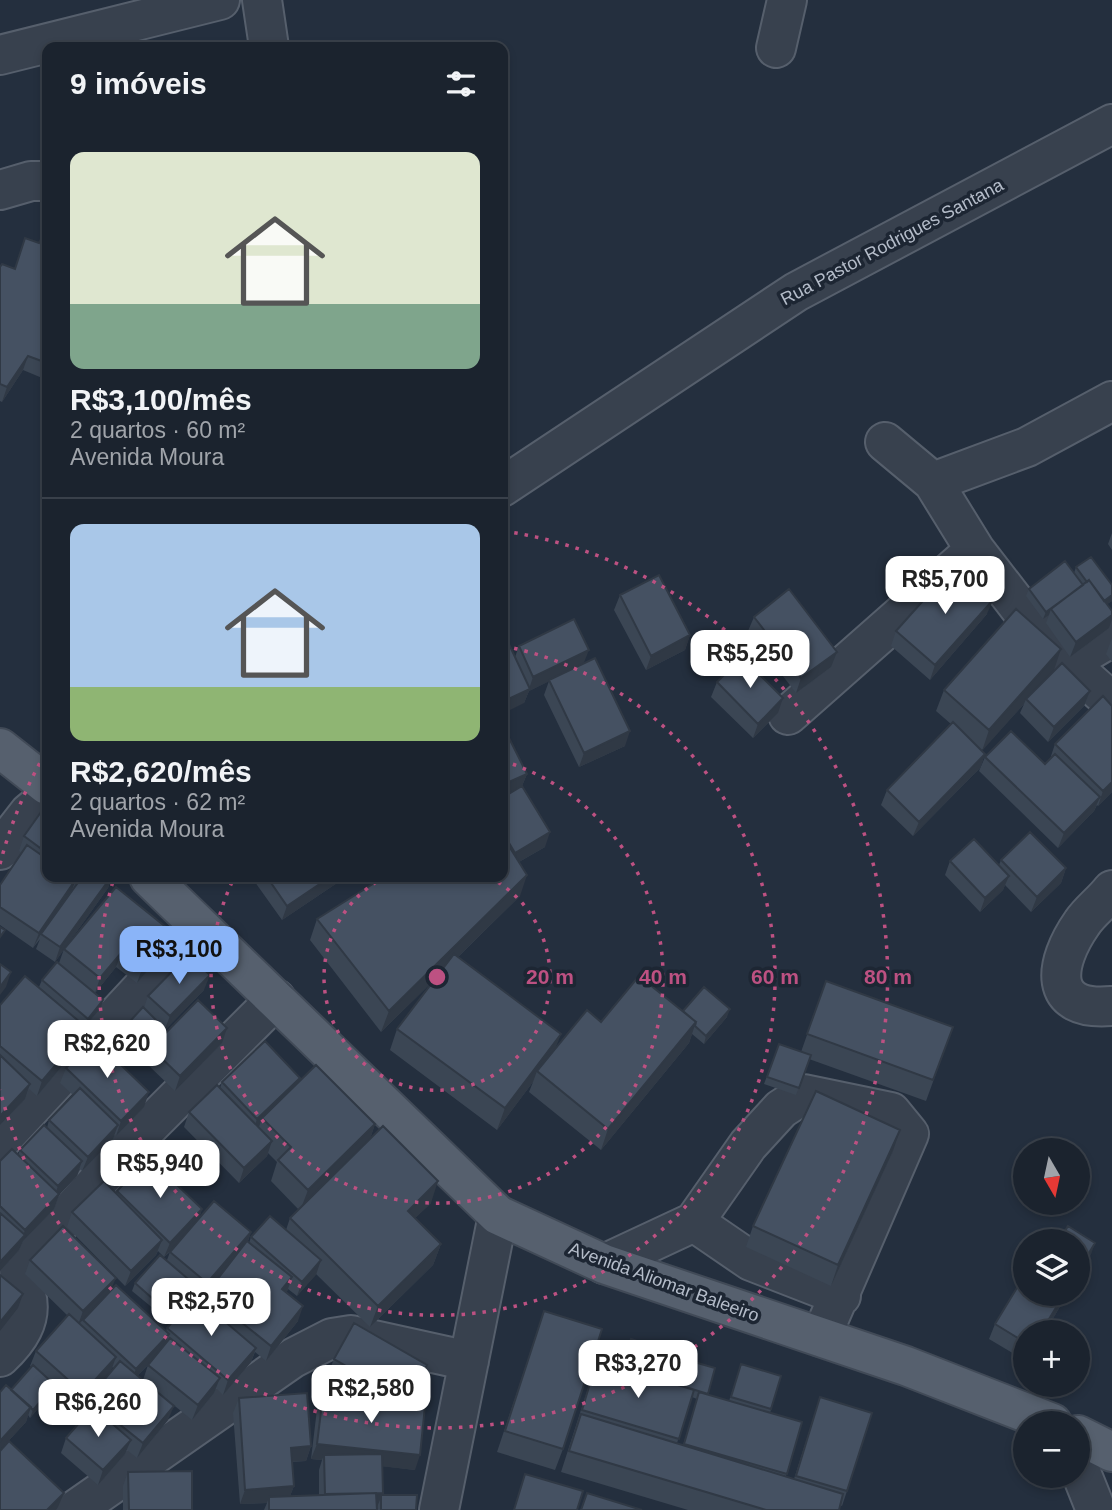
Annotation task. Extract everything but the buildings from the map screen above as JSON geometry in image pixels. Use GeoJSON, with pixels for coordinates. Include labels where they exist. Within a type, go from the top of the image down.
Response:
{"type":"FeatureCollection","features":[{"type":"Feature","properties":{"kind":"main road"},"geometry":{"type":"LineString","coordinates":[[0,748],[42,781]]}},
{"type":"Feature","properties":{"kind":"main road","name":"Avenida Aliomar Baleeiro"},"geometry":{"type":"LineString","coordinates":[[154,882],[498,1215],[604,1264],[821,1337],[1020,1411]]}},
{"type":"Feature","properties":{"kind":"main road"},"geometry":{"type":"LineString","coordinates":[[1090,1441],[1112,1452]]}},
{"type":"Feature","properties":{"kind":"street"},"geometry":{"type":"LineString","coordinates":[[52,42],[220,0]]}},
{"type":"Feature","properties":{"kind":"street"},"geometry":{"type":"LineString","coordinates":[[262,0],[268,42]]}},
{"type":"Feature","properties":{"kind":"street"},"geometry":{"type":"LineString","coordinates":[[776,48],[787,0]]}},
{"type":"Feature","properties":{"kind":"street"},"geometry":{"type":"LineString","coordinates":[[0,55],[42,44]]}},
{"type":"Feature","properties":{"kind":"street","name":"Rua Pastor Rodrigues Santana"},"geometry":{"type":"LineString","coordinates":[[508,483],[796,292],[1112,124]]}},
{"type":"Feature","properties":{"kind":"street"},"geometry":{"type":"LineString","coordinates":[[0,190],[31,181],[42,181]]}},
{"type":"Feature","properties":{"kind":"street"},"geometry":{"type":"LineString","coordinates":[[933,482],[1027,447],[1112,401]]}},
{"type":"Feature","properties":{"kind":"street"},"geometry":{"type":"LineString","coordinates":[[885,442],[933,482],[975,550],[1049,646],[1112,702]]}},
{"type":"Feature","properties":{"kind":"street"},"geometry":{"type":"LineString","coordinates":[[788,715],[975,550]]}},
{"type":"Feature","properties":{"kind":"street"},"geometry":{"type":"LineString","coordinates":[[1068,663],[1112,637]]}},
{"type":"Feature","properties":{"kind":"street"},"geometry":{"type":"LineString","coordinates":[[0,850],[29,813],[42,801]]}},
{"type":"Feature","properties":{"kind":"street"},"geometry":{"type":"LineString","coordinates":[[1112,890],[1082,922],[1061,958],[1060,973],[1064,990],[1074,1002],[1094,1008],[1112,1006]]}},
{"type":"Feature","properties":{"kind":"street"},"geometry":{"type":"LineString","coordinates":[[0,1141],[199,927]]}},
{"type":"Feature","properties":{"kind":"street"},"geometry":{"type":"LineString","coordinates":[[0,1357],[24,1329],[28,1310],[26,1293],[19,1280],[19,1268],[138,1137],[276,999]]}},
{"type":"Feature","properties":{"kind":"street"},"geometry":{"type":"LineString","coordinates":[[604,1264],[694,1222],[748,1145],[781,1109],[804,1094],[891,1112],[909,1134],[821,1337]]}},
{"type":"Feature","properties":{"kind":"street"},"geometry":{"type":"LineString","coordinates":[[439,1510],[498,1215]]}},
{"type":"Feature","properties":{"kind":"street"},"geometry":{"type":"LineString","coordinates":[[694,1222],[751,1261],[841,1296]]}},
{"type":"Feature","properties":{"kind":"street"},"geometry":{"type":"LineString","coordinates":[[75,1510],[293,1358],[332,1338],[351,1335],[469,1361]]}},
{"type":"Feature","properties":{"kind":"street"},"geometry":{"type":"LineString","coordinates":[[1087,1488],[1096,1510]]}}]}
